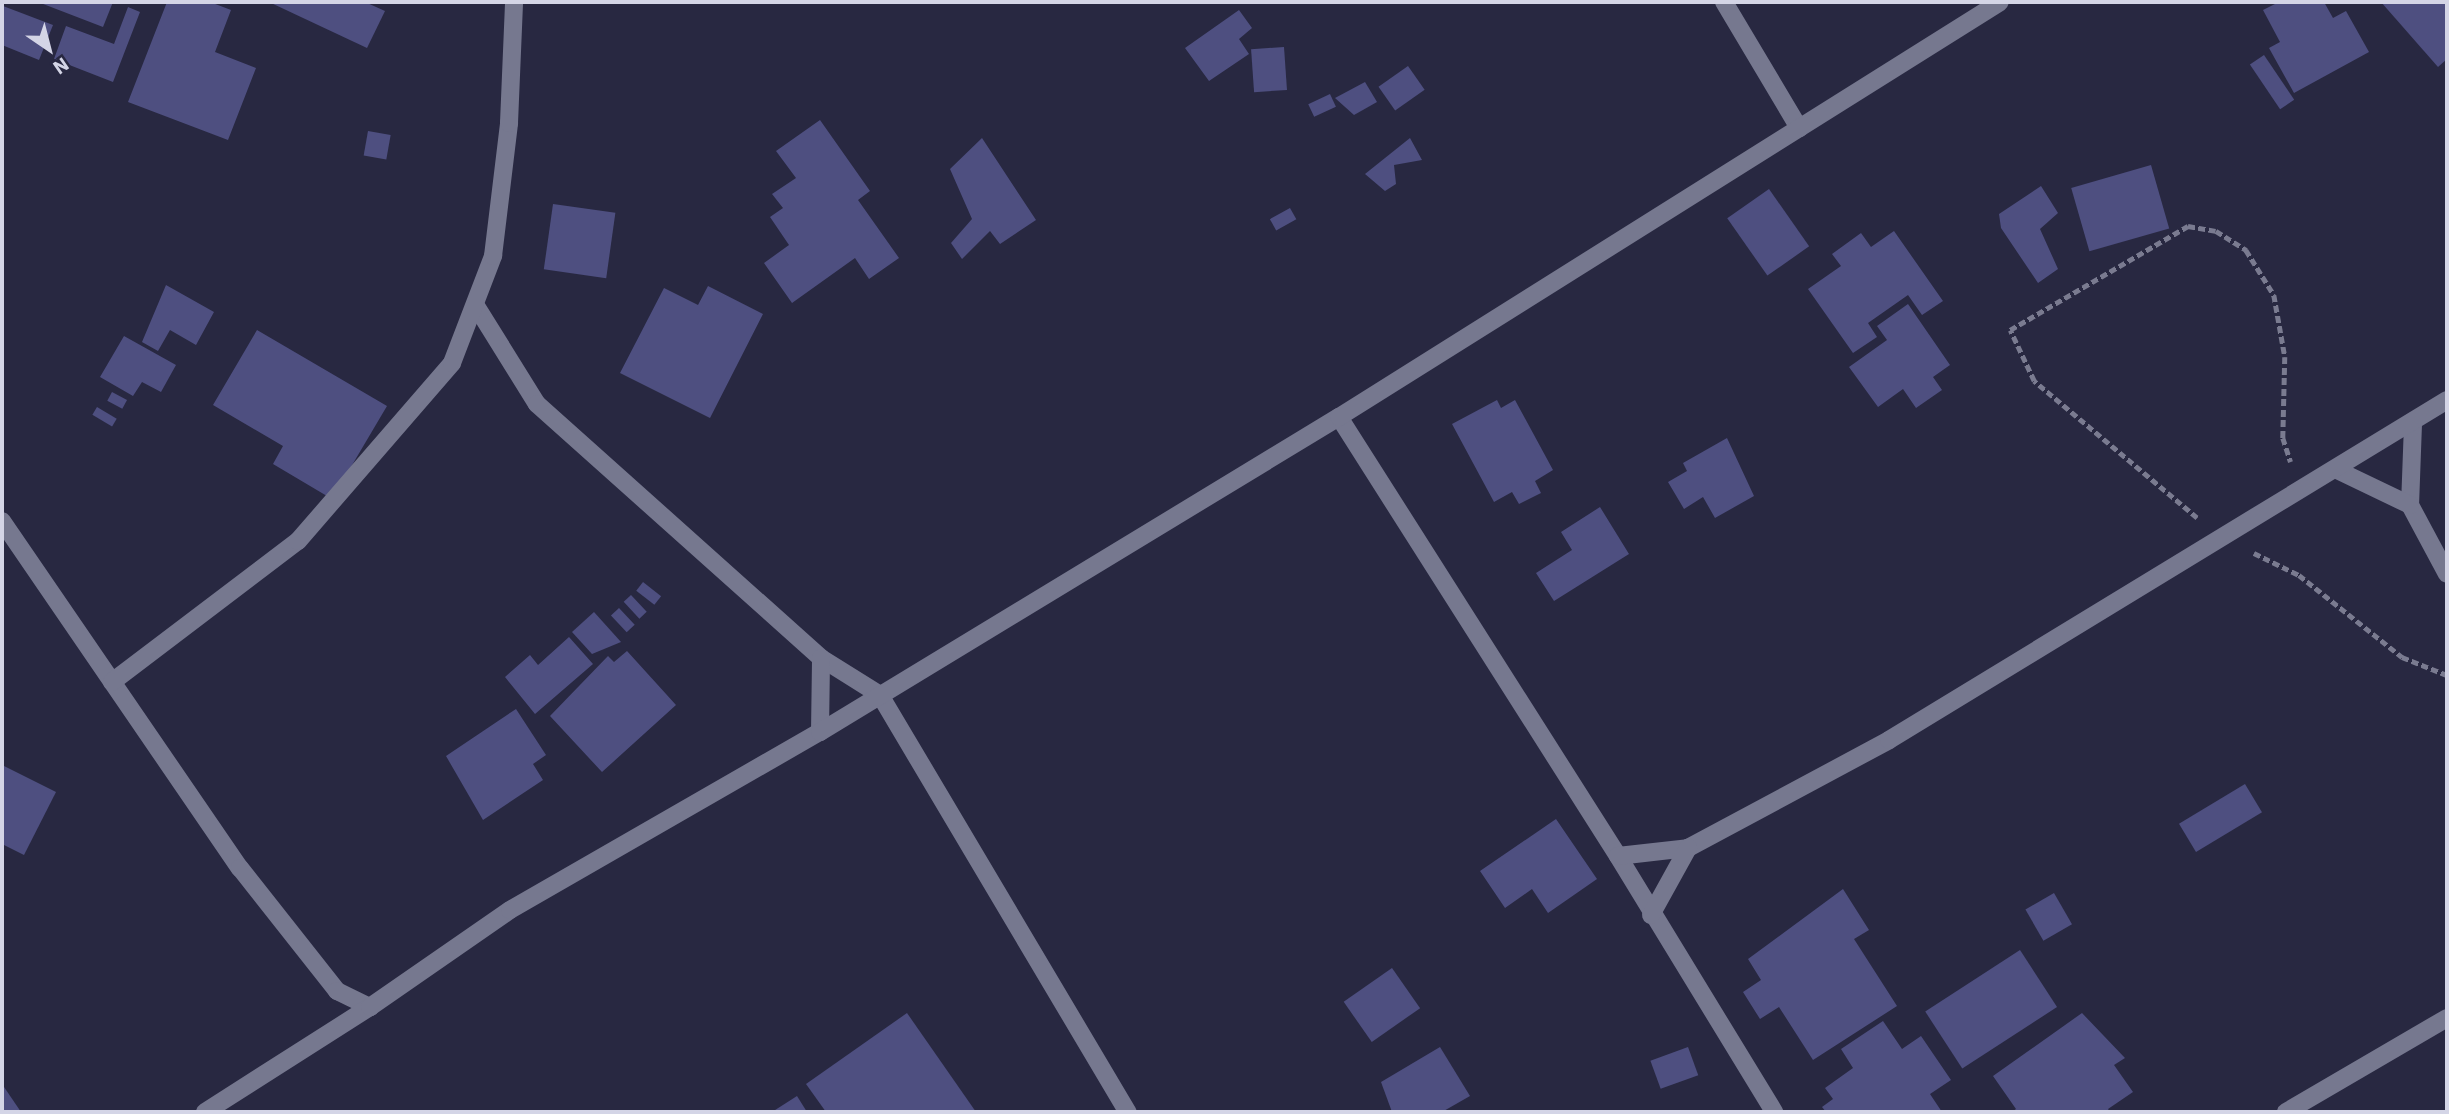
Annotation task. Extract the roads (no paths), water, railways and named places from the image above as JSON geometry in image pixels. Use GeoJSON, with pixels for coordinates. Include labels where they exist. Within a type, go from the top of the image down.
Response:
{"type":"FeatureCollection","features":[{"type":"Feature","properties":{"kind":"street"},"geometry":{"type":"LineString","coordinates":[[112,682],[298,541],[452,363],[494,256],[509,123],[514,2]]}},
{"type":"Feature","properties":{"kind":"street"},"geometry":{"type":"LineString","coordinates":[[1724,2],[1799,128]]}},
{"type":"Feature","properties":{"kind":"street"},"geometry":{"type":"LineString","coordinates":[[205,1112],[370,1007],[510,910],[820,732],[1339,417],[2000,2]]}},
{"type":"Feature","properties":{"kind":"street"},"geometry":{"type":"LineString","coordinates":[[476,306],[537,404],[821,658],[880,695],[1128,1112]]}},
{"type":"Feature","properties":{"kind":"street"},"geometry":{"type":"LineString","coordinates":[[1618,856],[1688,848],[1889,740],[2219,536],[2413,424],[2447,400]]}},
{"type":"Feature","properties":{"kind":"street"},"geometry":{"type":"LineString","coordinates":[[1339,417],[1618,856],[1651,915],[1774,1112]]}},
{"type":"Feature","properties":{"kind":"street"},"geometry":{"type":"LineString","coordinates":[[2413,424],[2410,505],[2447,574]]}},
{"type":"Feature","properties":{"kind":"street"},"geometry":{"type":"LineString","coordinates":[[2337,470],[2410,505]]}},
{"type":"Feature","properties":{"kind":"street"},"geometry":{"type":"LineString","coordinates":[[2,521],[240,868],[337,991],[370,1007]]}},
{"type":"Feature","properties":{"kind":"street"},"geometry":{"type":"LineString","coordinates":[[820,732],[821,658]]}},
{"type":"Feature","properties":{"kind":"street"},"geometry":{"type":"LineString","coordinates":[[1651,915],[1688,848]]}},
{"type":"Feature","properties":{"kind":"street"},"geometry":{"type":"LineString","coordinates":[[2286,1112],[2447,1018]]}}]}
